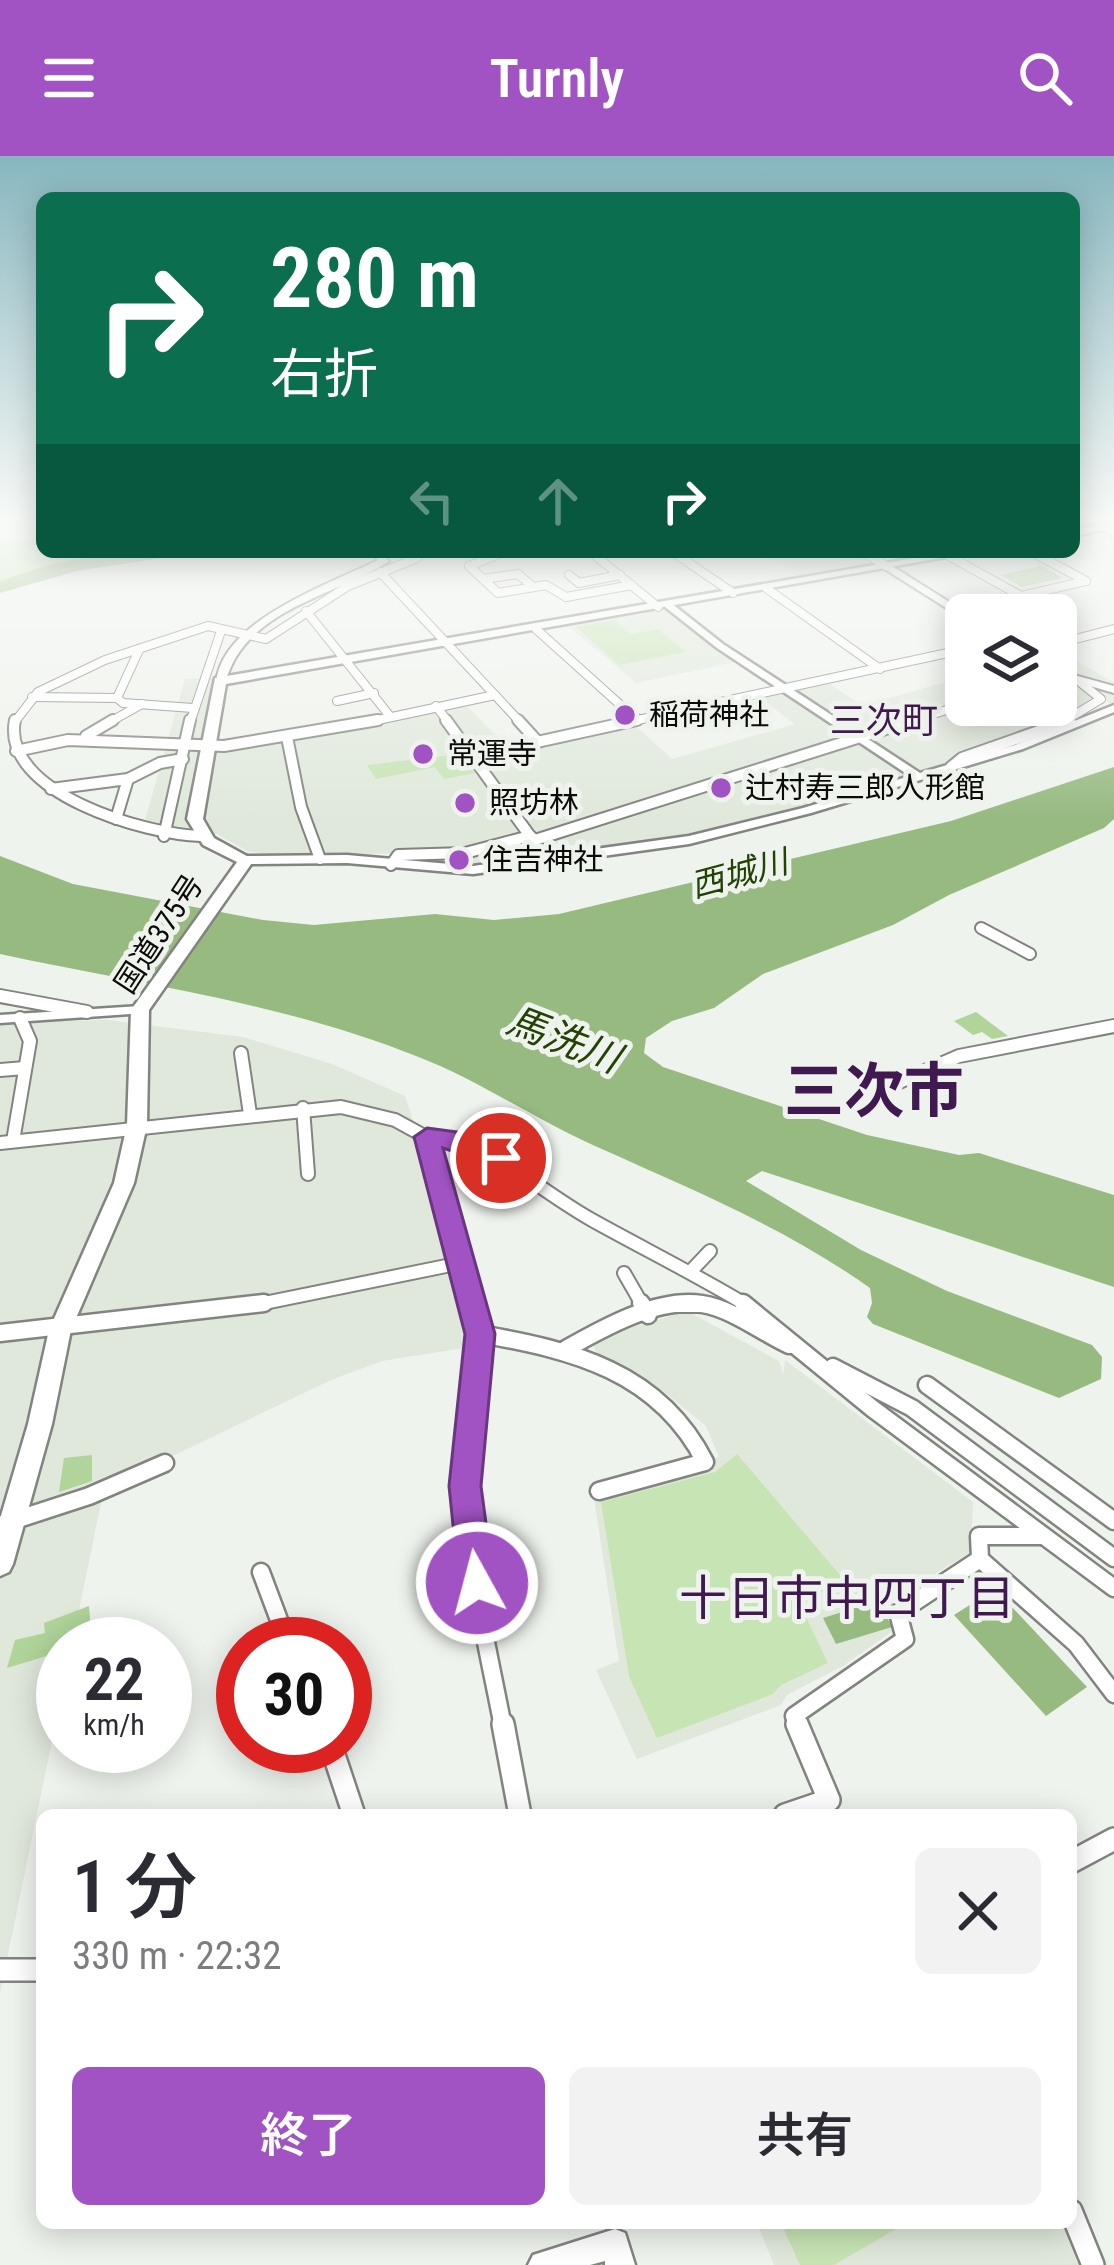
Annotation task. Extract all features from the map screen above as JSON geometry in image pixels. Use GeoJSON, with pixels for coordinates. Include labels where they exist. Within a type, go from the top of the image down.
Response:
{"type":"FeatureCollection","features":[{"type":"Feature","properties":{"kind":"highway"},"geometry":{"type":"LineString","coordinates":[[220,681],[578,621]]}},
{"type":"Feature","properties":{"kind":"highway","name":"国道375号"},"geometry":{"type":"LineString","coordinates":[[0,1564],[6,1523],[40,1424],[60,1330],[124,1183],[137,1125],[144,1004],[243,864],[200,836],[195,800],[220,681]]}},
{"type":"Feature","properties":{"kind":"main road"},"geometry":{"type":"LineString","coordinates":[[220,681],[226,659],[248,635],[270,621]]}},
{"type":"Feature","properties":{"kind":"main road"},"geometry":{"type":"LineString","coordinates":[[1077,682],[1114,690]]}},
{"type":"Feature","properties":{"kind":"street"},"geometry":{"type":"LineString","coordinates":[[200,836],[164,836],[50,789],[16,751],[11,728],[32,697],[69,674],[215,626],[266,640],[292,621]]}},
{"type":"Feature","properties":{"kind":"street"},"geometry":{"type":"LineString","coordinates":[[315,621],[389,715]]}},
{"type":"Feature","properties":{"kind":"street"},"geometry":{"type":"LineString","coordinates":[[429,621],[538,742]]}},
{"type":"Feature","properties":{"kind":"street"},"geometry":{"type":"LineString","coordinates":[[685,621],[918,777]]}},
{"type":"Feature","properties":{"kind":"street"},"geometry":{"type":"LineString","coordinates":[[813,621],[880,669]]}},
{"type":"Feature","properties":{"kind":"street"},"geometry":{"type":"LineString","coordinates":[[536,629],[636,719]]}},
{"type":"Feature","properties":{"kind":"street"},"geometry":{"type":"LineString","coordinates":[[1077,639],[1114,629]]}},
{"type":"Feature","properties":{"kind":"street"},"geometry":{"type":"LineString","coordinates":[[164,836],[193,709],[221,631]]}},
{"type":"Feature","properties":{"kind":"street"},"geometry":{"type":"LineString","coordinates":[[117,698],[139,650]]}},
{"type":"Feature","properties":{"kind":"street"},"geometry":{"type":"LineString","coordinates":[[469,757],[945,654]]}},
{"type":"Feature","properties":{"kind":"street"},"geometry":{"type":"LineString","coordinates":[[951,767],[962,758],[1077,718],[1101,699],[1081,683]]}},
{"type":"Feature","properties":{"kind":"street"},"geometry":{"type":"LineString","coordinates":[[337,701],[374,693]]}},
{"type":"Feature","properties":{"kind":"street"},"geometry":{"type":"LineString","coordinates":[[50,789],[128,779],[206,748],[286,737],[495,695]]}},
{"type":"Feature","properties":{"kind":"street"},"geometry":{"type":"LineString","coordinates":[[32,697],[117,698],[193,709]]}},
{"type":"Feature","properties":{"kind":"street"},"geometry":{"type":"LineString","coordinates":[[86,736],[142,704]]}},
{"type":"Feature","properties":{"kind":"street"},"geometry":{"type":"LineString","coordinates":[[436,706],[469,757],[536,840],[945,711]]}},
{"type":"Feature","properties":{"kind":"street"},"geometry":{"type":"LineString","coordinates":[[243,864],[320,859],[473,871],[688,840],[1019,747],[1114,708]]}},
{"type":"Feature","properties":{"kind":"street"},"geometry":{"type":"LineString","coordinates":[[16,751],[48,739],[86,736],[183,754]]}},
{"type":"Feature","properties":{"kind":"street"},"geometry":{"type":"LineString","coordinates":[[286,737],[301,807],[320,859]]}},
{"type":"Feature","properties":{"kind":"street"},"geometry":{"type":"LineString","coordinates":[[116,819],[128,779]]}},
{"type":"Feature","properties":{"kind":"street"},"geometry":{"type":"LineString","coordinates":[[391,865],[398,855],[465,853],[530,836]]}},
{"type":"Feature","properties":{"kind":"street"},"geometry":{"type":"LineString","coordinates":[[981,928],[1030,954]]}},
{"type":"Feature","properties":{"kind":"street"},"geometry":{"type":"LineString","coordinates":[[0,996],[87,1012]]}},
{"type":"Feature","properties":{"kind":"street"},"geometry":{"type":"LineString","coordinates":[[0,1019],[144,1004]]}},
{"type":"Feature","properties":{"kind":"street"},"geometry":{"type":"LineString","coordinates":[[20,1018],[30,1041],[6,1142],[303,1108],[368,1111],[427,1137],[457,1141],[501,1158],[608,1229],[691,1270],[754,1310],[873,1409],[1114,1588]]}},
{"type":"Feature","properties":{"kind":"street"},"geometry":{"type":"LineString","coordinates":[[881,1090],[911,1074],[975,1054],[1114,1025]]}},
{"type":"Feature","properties":{"kind":"street"},"geometry":{"type":"LineString","coordinates":[[241,1053],[250,1114]]}},
{"type":"Feature","properties":{"kind":"street"},"geometry":{"type":"LineString","coordinates":[[0,1070],[25,1068]]}},
{"type":"Feature","properties":{"kind":"street"},"geometry":{"type":"LineString","coordinates":[[303,1108],[308,1174]]}},
{"type":"Feature","properties":{"kind":"street"},"geometry":{"type":"LineString","coordinates":[[427,1137],[480,1334],[465,1486],[478,1590],[519,1809]]}},
{"type":"Feature","properties":{"kind":"street"},"geometry":{"type":"LineString","coordinates":[[691,1270],[710,1251]]}},
{"type":"Feature","properties":{"kind":"street"},"geometry":{"type":"LineString","coordinates":[[0,1333],[247,1307],[461,1263]]}},
{"type":"Feature","properties":{"kind":"street"},"geometry":{"type":"LineString","coordinates":[[623,1273],[647,1315]]}},
{"type":"Feature","properties":{"kind":"street"},"geometry":{"type":"LineString","coordinates":[[566,1349],[587,1336],[647,1315],[682,1304],[703,1304],[912,1408],[1114,1558]]}},
{"type":"Feature","properties":{"kind":"street"},"geometry":{"type":"LineString","coordinates":[[480,1334],[566,1349],[626,1378],[664,1406],[699,1447],[705,1462],[599,1491]]}},
{"type":"Feature","properties":{"kind":"street"},"geometry":{"type":"LineString","coordinates":[[927,1384],[1114,1521]]}},
{"type":"Feature","properties":{"kind":"street"},"geometry":{"type":"LineString","coordinates":[[6,1523],[88,1496],[165,1463]]}},
{"type":"Feature","properties":{"kind":"street"},"geometry":{"type":"LineString","coordinates":[[1046,1537],[980,1536],[980,1559],[1076,1644],[1114,1694]]}},
{"type":"Feature","properties":{"kind":"street"},"geometry":{"type":"LineString","coordinates":[[803,1809],[829,1800],[794,1716],[905,1640],[898,1613],[980,1559]]}},
{"type":"Feature","properties":{"kind":"street"},"geometry":{"type":"LineString","coordinates":[[261,1572],[278,1617]]}},
{"type":"Feature","properties":{"kind":"street"},"geometry":{"type":"LineString","coordinates":[[341,1773],[352,1809]]}},
{"type":"Feature","properties":{"kind":"street"},"geometry":{"type":"LineString","coordinates":[[1077,1859],[1114,1839]]}},
{"type":"Feature","properties":{"kind":"street"},"geometry":{"type":"LineString","coordinates":[[0,1970],[36,1970]]}},
{"type":"Feature","properties":{"kind":"street"},"geometry":{"type":"LineString","coordinates":[[1077,2226],[1093,2265]]}},
{"type":"Feature","properties":{"kind":"street"},"geometry":{"type":"LineString","coordinates":[[543,2265],[615,2244]]}},
{"type":"Feature","properties":{"kind":"shaded area"},"geometry":{"type":"Polygon","coordinates":[[[616,621],[631,634],[658,629],[686,652],[619,665],[576,627],[616,621]]]}},
{"type":"Feature","properties":{"kind":"shaded area"},"geometry":{"type":"Polygon","coordinates":[[[682,621],[736,662],[636,683],[567,625],[682,621]]]}},
{"type":"Feature","properties":{"kind":"shaded area"},"geometry":{"type":"Polygon","coordinates":[[[1077,662],[1114,682],[1114,706],[1102,699],[1077,717],[1077,662]]]}},
{"type":"Feature","properties":{"kind":"shaded area"},"geometry":{"type":"Polygon","coordinates":[[[222,678],[208,748],[462,701],[507,747],[630,721],[672,759],[795,724],[755,694],[824,680],[862,706],[945,682],[945,726],[1059,726],[968,762],[731,832],[448,871],[442,853],[273,855],[247,851],[217,834],[142,831],[185,679],[222,678]]]}},
{"type":"Feature","properties":{"kind":"shaded area"},"geometry":{"type":"Polygon","coordinates":[[[461,754],[475,773],[444,779],[435,767],[376,779],[367,765],[461,754]]]}},
{"type":"Feature","properties":{"kind":"shaded area"},"geometry":{"type":"Polygon","coordinates":[[[108,1020],[243,1037],[332,1064],[405,1096],[477,1311],[477,1346],[382,1361],[331,1380],[104,1489],[78,1617],[36,1617],[36,1773],[45,1773],[0,1993],[0,1022],[108,1020]]]}},
{"type":"Feature","properties":{"kind":"shaded area"},"geometry":{"type":"Polygon","coordinates":[[[687,1311],[779,1361],[783,1374],[785,1360],[973,1502],[971,1552],[892,1600],[903,1624],[843,1666],[787,1695],[781,1705],[637,1759],[596,1670],[619,1661],[593,1492],[719,1457],[706,1426],[659,1388],[596,1352],[591,1340],[687,1311]]]}},
{"type":"Feature","properties":{"kind":"shaded area"},"geometry":{"type":"Polygon","coordinates":[[[737,1454],[846,1582],[799,1602],[828,1663],[781,1685],[773,1694],[657,1738],[629,1676],[601,1502],[715,1472],[737,1454]]]}},
{"type":"Feature","properties":{"kind":"shaded area"},"geometry":{"type":"Polygon","coordinates":[[[759,2229],[1064,2229],[1078,2265],[774,2265],[759,2229]]]}},
{"type":"Feature","properties":{"kind":"shaded area"},"geometry":{"type":"Polygon","coordinates":[[[784,2229],[896,2229],[834,2265],[800,2265],[784,2229]]]}},
{"type":"Feature","properties":{"kind":"water"},"geometry":{"type":"Polygon","coordinates":[[[1114,767],[1114,819],[1104,828],[949,895],[893,925],[763,974],[714,1008],[672,1021],[646,1038],[644,1053],[663,1067],[867,1135],[959,1155],[979,1153],[1114,1195],[1114,1287],[762,1171],[746,1181],[861,1250],[947,1291],[1092,1345],[1102,1357],[1101,1379],[1059,1398],[873,1324],[867,1317],[870,1288],[804,1246],[439,1066],[366,1038],[263,1008],[0,954],[0,856],[73,884],[263,920],[314,925],[435,914],[494,920],[559,914],[951,821],[1114,767]]]}},
{"type":"Feature","properties":{"kind":"water"},"geometry":{"type":"Polygon","coordinates":[[[995,1589],[1087,1687],[1046,1716],[954,1615],[995,1589]]]}},
{"type":"Feature","properties":{"kind":"water"},"geometry":{"type":"Polygon","coordinates":[[[878,1601],[892,1627],[836,1644],[823,1618],[878,1601]]]}},
{"type":"Feature","properties":{"kind":"building"},"geometry":{"type":"Polygon","coordinates":[[[976,1012],[1008,1036],[973,1035],[954,1021],[976,1012]]]}},
{"type":"Feature","properties":{"kind":"building"},"geometry":{"type":"Polygon","coordinates":[[[92,1455],[92,1481],[59,1492],[64,1458],[92,1455]]]}},
{"type":"Feature","properties":{"kind":"building"},"geometry":{"type":"Polygon","coordinates":[[[89,1606],[90,1617],[60,1617],[89,1606]]]}},
{"type":"Feature","properties":{"kind":"building"},"geometry":{"type":"Polygon","coordinates":[[[36,1635],[36,1659],[7,1668],[15,1640],[36,1635]]]}},
{"type":"Feature","properties":{"kind":"place","name":"稲荷神社"},"geometry":{"type":"Point","coordinates":[625,715]}},
{"type":"Feature","properties":{"kind":"place","name":"常運寺"},"geometry":{"type":"Point","coordinates":[423,754]}},
{"type":"Feature","properties":{"kind":"place","name":"辻村寿三郎人形館"},"geometry":{"type":"Point","coordinates":[721,788]}},
{"type":"Feature","properties":{"kind":"place","name":"照坊林"},"geometry":{"type":"Point","coordinates":[465,803]}},
{"type":"Feature","properties":{"kind":"place","name":"住吉神社"},"geometry":{"type":"Point","coordinates":[459,860]}},
{"type":"Feature","properties":{"kind":"district","name":"三次町"},"geometry":{"type":"Point","coordinates":[884,720]}},
{"type":"Feature","properties":{"kind":"district","name":"三次市"},"geometry":{"type":"Point","coordinates":[874,1091]}},
{"type":"Feature","properties":{"kind":"district","name":"十日市中四丁目"},"geometry":{"type":"Point","coordinates":[847,1598]}},
{"type":"Feature","properties":{"kind":"route"},"geometry":{"type":"LineString","coordinates":[[477,1583],[465,1486],[480,1334],[427,1137],[476,1146],[501,1158]]}},
{"type":"Feature","properties":{"kind":"water label","name":"西城川"},"geometry":{"type":"Point","coordinates":[739,873]}},
{"type":"Feature","properties":{"kind":"water label","name":"馬洗川"},"geometry":{"type":"Point","coordinates":[564,1039]}}]}
